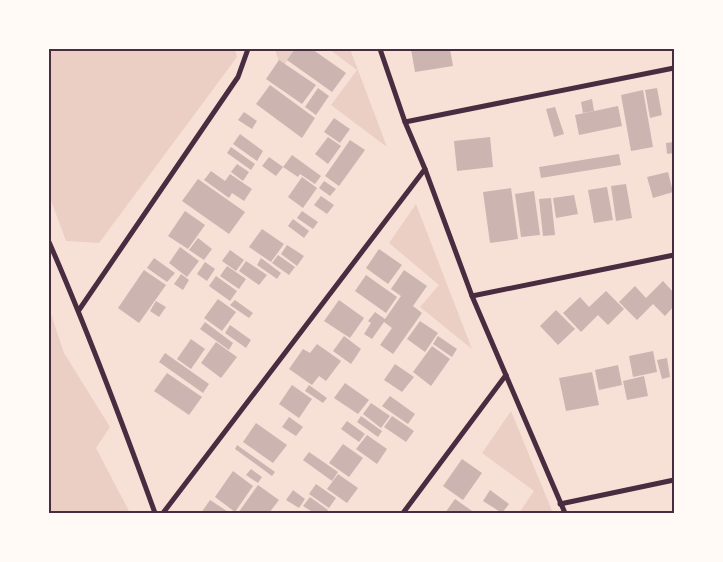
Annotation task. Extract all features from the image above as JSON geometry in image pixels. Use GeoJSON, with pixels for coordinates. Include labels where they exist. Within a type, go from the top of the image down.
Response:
{"type":"FeatureCollection","features":[{"type":"Feature","properties":{"kind":"street"},"geometry":{"type":"LineString","coordinates":[[79,310],[238,77],[248,49]]}},
{"type":"Feature","properties":{"kind":"street"},"geometry":{"type":"LineString","coordinates":[[380,49],[405,122],[425,169],[472,296],[565,513]]}},
{"type":"Feature","properties":{"kind":"street"},"geometry":{"type":"LineString","coordinates":[[405,122],[674,68]]}},
{"type":"Feature","properties":{"kind":"street"},"geometry":{"type":"LineString","coordinates":[[163,513],[425,169]]}},
{"type":"Feature","properties":{"kind":"street"},"geometry":{"type":"LineString","coordinates":[[49,242],[79,310],[155,513]]}},
{"type":"Feature","properties":{"kind":"street"},"geometry":{"type":"LineString","coordinates":[[472,296],[674,255]]}},
{"type":"Feature","properties":{"kind":"street"},"geometry":{"type":"LineString","coordinates":[[403,513],[506,375]]}},
{"type":"Feature","properties":{"kind":"street"},"geometry":{"type":"LineString","coordinates":[[560,504],[674,480]]}},
{"type":"Feature","properties":{"kind":"shaded area"},"geometry":{"type":"Polygon","coordinates":[[[49,49],[235,49],[237,57],[99,243],[66,241],[49,195],[49,49]]]}},
{"type":"Feature","properties":{"kind":"shaded area"},"geometry":{"type":"Polygon","coordinates":[[[275,49],[296,49],[281,69],[275,49]]]}},
{"type":"Feature","properties":{"kind":"shaded area"},"geometry":{"type":"Polygon","coordinates":[[[329,49],[350,49],[387,147],[331,105],[357,70],[329,49]]]}},
{"type":"Feature","properties":{"kind":"shaded area"},"geometry":{"type":"Polygon","coordinates":[[[416,204],[472,349],[420,307],[439,285],[389,243],[416,204]]]}},
{"type":"Feature","properties":{"kind":"shaded area"},"geometry":{"type":"Polygon","coordinates":[[[49,308],[64,353],[110,427],[96,448],[130,513],[49,513],[49,308]]]}},
{"type":"Feature","properties":{"kind":"shaded area"},"geometry":{"type":"Polygon","coordinates":[[[511,411],[553,513],[519,513],[534,491],[482,453],[511,411]]]}},
{"type":"Feature","properties":{"kind":"building"},"geometry":{"type":"Polygon","coordinates":[[[295,49],[312,49],[346,73],[332,92],[287,60],[295,49]]]}},
{"type":"Feature","properties":{"kind":"building"},"geometry":{"type":"Polygon","coordinates":[[[411,49],[450,49],[453,66],[415,72],[411,49]]]}},
{"type":"Feature","properties":{"kind":"building"},"geometry":{"type":"Polygon","coordinates":[[[279,60],[316,85],[302,104],[266,79],[279,60]]]}},
{"type":"Feature","properties":{"kind":"building"},"geometry":{"type":"Polygon","coordinates":[[[270,85],[315,118],[302,138],[256,104],[270,85]]]}},
{"type":"Feature","properties":{"kind":"building"},"geometry":{"type":"Polygon","coordinates":[[[318,88],[329,96],[316,115],[305,107],[318,88]]]}},
{"type":"Feature","properties":{"kind":"building"},"geometry":{"type":"Polygon","coordinates":[[[657,88],[662,115],[650,118],[645,90],[657,88]]]}},
{"type":"Feature","properties":{"kind":"building"},"geometry":{"type":"Polygon","coordinates":[[[643,90],[653,147],[631,151],[621,95],[643,90]]]}},
{"type":"Feature","properties":{"kind":"building"},"geometry":{"type":"Polygon","coordinates":[[[592,99],[594,111],[583,113],[581,102],[592,99]]]}},
{"type":"Feature","properties":{"kind":"building"},"geometry":{"type":"Polygon","coordinates":[[[618,106],[622,126],[579,135],[575,115],[618,106]]]}},
{"type":"Feature","properties":{"kind":"building"},"geometry":{"type":"Polygon","coordinates":[[[555,107],[564,134],[554,137],[546,109],[555,107]]]}},
{"type":"Feature","properties":{"kind":"building"},"geometry":{"type":"Polygon","coordinates":[[[244,112],[257,121],[252,129],[238,120],[244,112]]]}},
{"type":"Feature","properties":{"kind":"building"},"geometry":{"type":"Polygon","coordinates":[[[334,118],[350,129],[340,143],[324,132],[334,118]]]}},
{"type":"Feature","properties":{"kind":"building"},"geometry":{"type":"Polygon","coordinates":[[[240,134],[263,151],[257,161],[233,144],[240,134]]]}},
{"type":"Feature","properties":{"kind":"building"},"geometry":{"type":"Polygon","coordinates":[[[328,137],[341,146],[328,164],[315,154],[328,137]]]}},
{"type":"Feature","properties":{"kind":"building"},"geometry":{"type":"Polygon","coordinates":[[[490,137],[493,167],[457,171],[454,141],[490,137]]]}},
{"type":"Feature","properties":{"kind":"building"},"geometry":{"type":"Polygon","coordinates":[[[350,140],[365,150],[339,186],[325,176],[350,140]]]}},
{"type":"Feature","properties":{"kind":"building"},"geometry":{"type":"Polygon","coordinates":[[[674,142],[674,153],[667,154],[666,143],[674,142]]]}},
{"type":"Feature","properties":{"kind":"building"},"geometry":{"type":"Polygon","coordinates":[[[231,147],[255,164],[251,170],[227,153],[231,147]]]}},
{"type":"Feature","properties":{"kind":"building"},"geometry":{"type":"Polygon","coordinates":[[[619,154],[621,165],[541,178],[539,167],[619,154]]]}},
{"type":"Feature","properties":{"kind":"building"},"geometry":{"type":"Polygon","coordinates":[[[292,155],[321,176],[315,184],[300,174],[298,177],[283,167],[292,155]]]}},
{"type":"Feature","properties":{"kind":"building"},"geometry":{"type":"Polygon","coordinates":[[[269,157],[283,167],[276,176],[262,166],[269,157]]]}},
{"type":"Feature","properties":{"kind":"building"},"geometry":{"type":"Polygon","coordinates":[[[237,164],[249,172],[243,181],[231,172],[237,164]]]}},
{"type":"Feature","properties":{"kind":"building"},"geometry":{"type":"Polygon","coordinates":[[[211,171],[225,181],[230,174],[252,189],[244,201],[232,193],[229,198],[204,180],[211,171]]]}},
{"type":"Feature","properties":{"kind":"building"},"geometry":{"type":"Polygon","coordinates":[[[668,172],[673,192],[653,198],[647,177],[668,172]]]}},
{"type":"Feature","properties":{"kind":"building"},"geometry":{"type":"Polygon","coordinates":[[[302,177],[317,188],[303,208],[288,197],[302,177]]]}},
{"type":"Feature","properties":{"kind":"building"},"geometry":{"type":"Polygon","coordinates":[[[198,179],[245,212],[229,234],[182,201],[198,179]]]}},
{"type":"Feature","properties":{"kind":"building"},"geometry":{"type":"Polygon","coordinates":[[[324,181],[336,189],[330,196],[319,188],[324,181]]]}},
{"type":"Feature","properties":{"kind":"building"},"geometry":{"type":"Polygon","coordinates":[[[626,184],[632,218],[616,221],[611,186],[626,184]]]}},
{"type":"Feature","properties":{"kind":"building"},"geometry":{"type":"Polygon","coordinates":[[[607,187],[613,220],[594,223],[588,190],[607,187]]]}},
{"type":"Feature","properties":{"kind":"building"},"geometry":{"type":"Polygon","coordinates":[[[511,188],[518,239],[490,243],[483,192],[511,188]]]}},
{"type":"Feature","properties":{"kind":"building"},"geometry":{"type":"Polygon","coordinates":[[[534,191],[540,235],[521,237],[515,194],[534,191]]]}},
{"type":"Feature","properties":{"kind":"building"},"geometry":{"type":"Polygon","coordinates":[[[574,195],[578,214],[556,218],[553,198],[574,195]]]}},
{"type":"Feature","properties":{"kind":"building"},"geometry":{"type":"Polygon","coordinates":[[[321,196],[334,205],[327,214],[314,205],[321,196]]]}},
{"type":"Feature","properties":{"kind":"building"},"geometry":{"type":"Polygon","coordinates":[[[551,198],[555,235],[543,236],[539,199],[551,198]]]}},
{"type":"Feature","properties":{"kind":"building"},"geometry":{"type":"Polygon","coordinates":[[[185,211],[205,225],[188,249],[168,236],[185,211]]]}},
{"type":"Feature","properties":{"kind":"building"},"geometry":{"type":"Polygon","coordinates":[[[302,211],[318,222],[313,229],[297,218],[302,211]]]}},
{"type":"Feature","properties":{"kind":"building"},"geometry":{"type":"Polygon","coordinates":[[[293,219],[309,231],[304,238],[288,226],[293,219]]]}},
{"type":"Feature","properties":{"kind":"building"},"geometry":{"type":"Polygon","coordinates":[[[262,229],[284,244],[271,262],[249,247],[262,229]]]}},
{"type":"Feature","properties":{"kind":"building"},"geometry":{"type":"Polygon","coordinates":[[[198,238],[212,249],[204,260],[189,250],[198,238]]]}},
{"type":"Feature","properties":{"kind":"building"},"geometry":{"type":"Polygon","coordinates":[[[287,245],[304,256],[297,266],[281,254],[287,245]]]}},
{"type":"Feature","properties":{"kind":"building"},"geometry":{"type":"Polygon","coordinates":[[[180,247],[199,261],[187,277],[169,263],[180,247]]]}},
{"type":"Feature","properties":{"kind":"building"},"geometry":{"type":"Polygon","coordinates":[[[379,249],[402,265],[388,284],[366,268],[379,249]]]}},
{"type":"Feature","properties":{"kind":"building"},"geometry":{"type":"Polygon","coordinates":[[[230,250],[244,260],[236,271],[222,261],[230,250]]]}},
{"type":"Feature","properties":{"kind":"building"},"geometry":{"type":"Polygon","coordinates":[[[278,255],[295,267],[289,275],[272,263],[278,255]]]}},
{"type":"Feature","properties":{"kind":"building"},"geometry":{"type":"Polygon","coordinates":[[[154,258],[175,273],[167,282],[147,268],[154,258]]]}},
{"type":"Feature","properties":{"kind":"building"},"geometry":{"type":"Polygon","coordinates":[[[261,258],[281,273],[277,279],[257,265],[261,258]]]}},
{"type":"Feature","properties":{"kind":"building"},"geometry":{"type":"Polygon","coordinates":[[[246,261],[267,275],[259,285],[239,271],[246,261]]]}},
{"type":"Feature","properties":{"kind":"building"},"geometry":{"type":"Polygon","coordinates":[[[205,262],[215,269],[207,281],[197,274],[205,262]]]}},
{"type":"Feature","properties":{"kind":"building"},"geometry":{"type":"Polygon","coordinates":[[[227,266],[246,279],[239,289],[220,276],[227,266]]]}},
{"type":"Feature","properties":{"kind":"building"},"geometry":{"type":"Polygon","coordinates":[[[144,270],[166,285],[139,323],[118,308],[144,270]]]}},
{"type":"Feature","properties":{"kind":"building"},"geometry":{"type":"Polygon","coordinates":[[[404,270],[427,286],[413,306],[422,313],[393,354],[380,345],[392,328],[384,322],[372,339],[364,334],[371,323],[368,321],[375,312],[385,319],[401,296],[391,289],[404,270]]]}},
{"type":"Feature","properties":{"kind":"building"},"geometry":{"type":"Polygon","coordinates":[[[181,274],[189,280],[183,290],[174,284],[181,274]]]}},
{"type":"Feature","properties":{"kind":"building"},"geometry":{"type":"Polygon","coordinates":[[[366,275],[397,297],[386,313],[355,291],[366,275]]]}},
{"type":"Feature","properties":{"kind":"building"},"geometry":{"type":"Polygon","coordinates":[[[216,276],[237,291],[230,301],[209,286],[216,276]]]}},
{"type":"Feature","properties":{"kind":"building"},"geometry":{"type":"Polygon","coordinates":[[[663,281],[674,293],[674,306],[665,316],[653,304],[637,320],[619,302],[635,286],[646,298],[663,281]]]}},
{"type":"Feature","properties":{"kind":"building"},"geometry":{"type":"Polygon","coordinates":[[[606,291],[624,309],[608,325],[598,315],[581,332],[563,313],[580,297],[589,307],[606,291]]]}},
{"type":"Feature","properties":{"kind":"building"},"geometry":{"type":"Polygon","coordinates":[[[218,299],[236,312],[222,331],[204,318],[218,299]]]}},
{"type":"Feature","properties":{"kind":"building"},"geometry":{"type":"Polygon","coordinates":[[[235,300],[253,313],[249,318],[230,305],[235,300]]]}},
{"type":"Feature","properties":{"kind":"building"},"geometry":{"type":"Polygon","coordinates":[[[339,300],[364,318],[350,338],[324,321],[339,300]]]}},
{"type":"Feature","properties":{"kind":"building"},"geometry":{"type":"Polygon","coordinates":[[[156,301],[166,307],[159,317],[150,311],[156,301]]]}},
{"type":"Feature","properties":{"kind":"building"},"geometry":{"type":"Polygon","coordinates":[[[556,310],[575,329],[558,345],[540,326],[556,310]]]}},
{"type":"Feature","properties":{"kind":"building"},"geometry":{"type":"Polygon","coordinates":[[[420,321],[438,333],[425,352],[407,339],[420,321]]]}},
{"type":"Feature","properties":{"kind":"building"},"geometry":{"type":"Polygon","coordinates":[[[205,322],[233,343],[229,350],[200,329],[205,322]]]}},
{"type":"Feature","properties":{"kind":"building"},"geometry":{"type":"Polygon","coordinates":[[[230,325],[251,340],[246,348],[225,333],[230,325]]]}},
{"type":"Feature","properties":{"kind":"building"},"geometry":{"type":"Polygon","coordinates":[[[344,336],[361,349],[351,364],[333,351],[344,336]]]}},
{"type":"Feature","properties":{"kind":"building"},"geometry":{"type":"Polygon","coordinates":[[[438,336],[457,349],[452,357],[433,344],[438,336]]]}},
{"type":"Feature","properties":{"kind":"building"},"geometry":{"type":"Polygon","coordinates":[[[191,339],[205,349],[191,369],[177,359],[191,339]]]}},
{"type":"Feature","properties":{"kind":"building"},"geometry":{"type":"Polygon","coordinates":[[[216,342],[237,357],[221,378],[201,363],[216,342]]]}},
{"type":"Feature","properties":{"kind":"building"},"geometry":{"type":"Polygon","coordinates":[[[317,344],[341,361],[326,381],[319,376],[312,385],[289,369],[303,349],[310,353],[317,344]]]}},
{"type":"Feature","properties":{"kind":"building"},"geometry":{"type":"Polygon","coordinates":[[[432,346],[450,359],[431,386],[413,372],[432,346]]]}},
{"type":"Feature","properties":{"kind":"building"},"geometry":{"type":"Polygon","coordinates":[[[653,351],[657,372],[633,377],[629,356],[653,351]]]}},
{"type":"Feature","properties":{"kind":"building"},"geometry":{"type":"Polygon","coordinates":[[[165,353],[209,384],[203,393],[159,362],[165,353]]]}},
{"type":"Feature","properties":{"kind":"building"},"geometry":{"type":"Polygon","coordinates":[[[667,358],[670,377],[662,379],[657,360],[667,358]]]}},
{"type":"Feature","properties":{"kind":"building"},"geometry":{"type":"Polygon","coordinates":[[[395,364],[414,377],[402,392],[384,380],[395,364]]]}},
{"type":"Feature","properties":{"kind":"building"},"geometry":{"type":"Polygon","coordinates":[[[618,365],[622,385],[599,390],[595,370],[618,365]]]}},
{"type":"Feature","properties":{"kind":"building"},"geometry":{"type":"Polygon","coordinates":[[[592,372],[599,405],[566,411],[559,378],[592,372]]]}},
{"type":"Feature","properties":{"kind":"building"},"geometry":{"type":"Polygon","coordinates":[[[167,373],[202,397],[189,415],[154,391],[167,373]]]}},
{"type":"Feature","properties":{"kind":"building"},"geometry":{"type":"Polygon","coordinates":[[[644,376],[648,396],[627,400],[623,381],[644,376]]]}},
{"type":"Feature","properties":{"kind":"building"},"geometry":{"type":"Polygon","coordinates":[[[345,383],[369,400],[358,414],[334,398],[345,383]]]}},
{"type":"Feature","properties":{"kind":"building"},"geometry":{"type":"Polygon","coordinates":[[[292,385],[312,399],[299,418],[279,404],[292,385]]]}},
{"type":"Feature","properties":{"kind":"building"},"geometry":{"type":"Polygon","coordinates":[[[309,385],[327,398],[323,403],[305,391],[309,385]]]}},
{"type":"Feature","properties":{"kind":"building"},"geometry":{"type":"Polygon","coordinates":[[[390,396],[415,414],[408,424],[382,406],[390,396]]]}},
{"type":"Feature","properties":{"kind":"building"},"geometry":{"type":"Polygon","coordinates":[[[371,403],[390,416],[381,428],[363,414],[371,403]]]}},
{"type":"Feature","properties":{"kind":"building"},"geometry":{"type":"Polygon","coordinates":[[[361,416],[382,431],[378,437],[357,422],[361,416]]]}},
{"type":"Feature","properties":{"kind":"building"},"geometry":{"type":"Polygon","coordinates":[[[392,416],[414,431],[406,442],[384,427],[392,416]]]}},
{"type":"Feature","properties":{"kind":"building"},"geometry":{"type":"Polygon","coordinates":[[[289,417],[303,427],[296,436],[282,427],[289,417]]]}},
{"type":"Feature","properties":{"kind":"building"},"geometry":{"type":"Polygon","coordinates":[[[347,421],[365,434],[359,442],[341,429],[347,421]]]}},
{"type":"Feature","properties":{"kind":"building"},"geometry":{"type":"Polygon","coordinates":[[[256,423],[287,445],[273,463],[243,442],[256,423]]]}},
{"type":"Feature","properties":{"kind":"building"},"geometry":{"type":"Polygon","coordinates":[[[367,435],[387,449],[377,464],[356,449],[367,435]]]}},
{"type":"Feature","properties":{"kind":"building"},"geometry":{"type":"Polygon","coordinates":[[[343,444],[363,458],[349,477],[329,463],[343,444]]]}},
{"type":"Feature","properties":{"kind":"building"},"geometry":{"type":"Polygon","coordinates":[[[237,445],[275,472],[272,476],[235,449],[237,445]]]}},
{"type":"Feature","properties":{"kind":"building"},"geometry":{"type":"Polygon","coordinates":[[[309,452],[338,472],[332,481],[303,460],[309,452]]]}},
{"type":"Feature","properties":{"kind":"building"},"geometry":{"type":"Polygon","coordinates":[[[462,459],[482,473],[463,500],[443,486],[462,459]]]}},
{"type":"Feature","properties":{"kind":"building"},"geometry":{"type":"Polygon","coordinates":[[[251,469],[262,477],[258,483],[246,475],[251,469]]]}},
{"type":"Feature","properties":{"kind":"building"},"geometry":{"type":"Polygon","coordinates":[[[233,471],[253,486],[235,512],[215,497],[233,471]]]}},
{"type":"Feature","properties":{"kind":"building"},"geometry":{"type":"Polygon","coordinates":[[[338,474],[358,488],[347,503],[327,489],[338,474]]]}},
{"type":"Feature","properties":{"kind":"building"},"geometry":{"type":"Polygon","coordinates":[[[316,484],[336,498],[329,508],[309,494],[316,484]]]}},
{"type":"Feature","properties":{"kind":"building"},"geometry":{"type":"Polygon","coordinates":[[[258,485],[279,500],[269,513],[238,513],[258,485]]]}},
{"type":"Feature","properties":{"kind":"building"},"geometry":{"type":"Polygon","coordinates":[[[293,490],[305,499],[299,508],[286,500],[293,490]]]}},
{"type":"Feature","properties":{"kind":"building"},"geometry":{"type":"Polygon","coordinates":[[[490,490],[509,504],[502,513],[483,501],[490,490]]]}},
{"type":"Feature","properties":{"kind":"building"},"geometry":{"type":"Polygon","coordinates":[[[310,497],[328,510],[326,513],[314,513],[303,506],[310,497]]]}},
{"type":"Feature","properties":{"kind":"building"},"geometry":{"type":"Polygon","coordinates":[[[455,499],[475,513],[445,513],[455,499]]]}},
{"type":"Feature","properties":{"kind":"building"},"geometry":{"type":"Polygon","coordinates":[[[210,500],[230,513],[201,513],[210,500]]]}}]}
